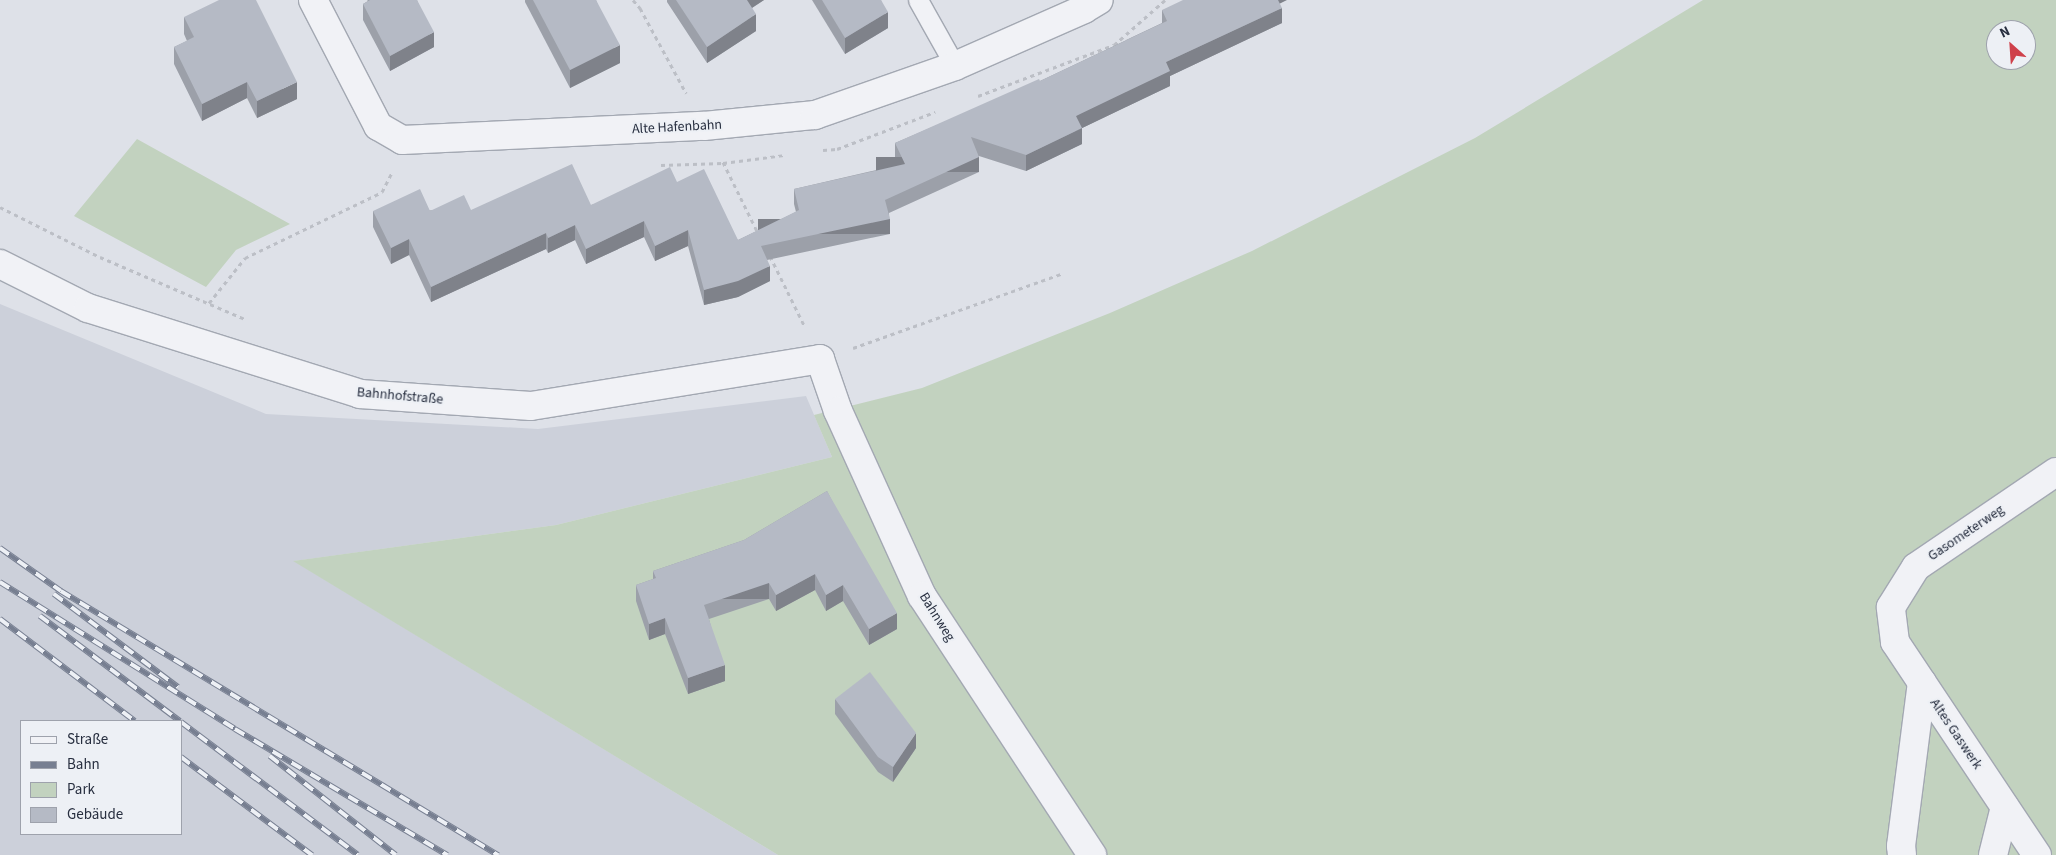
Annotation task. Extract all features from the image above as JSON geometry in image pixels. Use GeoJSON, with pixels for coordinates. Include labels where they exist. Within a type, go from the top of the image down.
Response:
{"type":"FeatureCollection","features":[{"type":"Feature","properties":{"kind":"street"},"geometry":{"type":"LineString","coordinates":[[312,0],[378,126],[402,140]]}},
{"type":"Feature","properties":{"kind":"street","name":"Alte Hafenbahn"},"geometry":{"type":"LineString","coordinates":[[402,140],[704,126],[815,115],[955,66],[1084,9],[1099,0]]}},
{"type":"Feature","properties":{"kind":"street","name":"Bahnhofstraße"},"geometry":{"type":"LineString","coordinates":[[0,264],[88,308],[360,394],[531,406],[820,359]]}},
{"type":"Feature","properties":{"kind":"street","name":"Bahnweg"},"geometry":{"type":"LineString","coordinates":[[820,359],[838,411],[922,596],[1092,855]]}},
{"type":"Feature","properties":{"kind":"street","name":"Gasometerweg"},"geometry":{"type":"LineString","coordinates":[[1890,607],[1916,567],[2056,472]]}},
{"type":"Feature","properties":{"kind":"street","name":"Altes Gaswerk"},"geometry":{"type":"LineString","coordinates":[[1890,607],[1895,642],[2037,855]]}},
{"type":"Feature","properties":{"kind":"street"},"geometry":{"type":"LineString","coordinates":[[1902,855],[1901,846],[1922,682]]}},
{"type":"Feature","properties":{"kind":"street"},"geometry":{"type":"LineString","coordinates":[[1993,855],[2005,806]]}},
{"type":"Feature","properties":{"kind":"lane"},"geometry":{"type":"LineString","coordinates":[[918,0],[955,66]]}},
{"type":"Feature","properties":{"kind":"path"},"geometry":{"type":"LineString","coordinates":[[633,0],[704,126],[762,240]]}},
{"type":"Feature","properties":{"kind":"path"},"geometry":{"type":"LineString","coordinates":[[208,303],[245,258],[382,192],[391,175],[402,140]]}},
{"type":"Feature","properties":{"kind":"path"},"geometry":{"type":"LineString","coordinates":[[0,207],[100,257],[254,323]]}},
{"type":"Feature","properties":{"kind":"path"},"geometry":{"type":"LineString","coordinates":[[766,248],[820,359],[1060,274]]}},
{"type":"Feature","properties":{"kind":"shaded area"},"geometry":{"type":"Polygon","coordinates":[[[0,304],[266,414],[538,429],[806,396],[832,457],[556,525],[294,561],[778,855],[0,855],[0,304]]]}},
{"type":"Feature","properties":{"kind":"green space"},"geometry":{"type":"Polygon","coordinates":[[[1703,0],[2056,0],[2056,855],[778,855],[293,561],[556,525],[832,457],[814,415],[922,388],[1110,313],[1252,251],[1475,138],[1703,0]]]}},
{"type":"Feature","properties":{"kind":"green space"},"geometry":{"type":"Polygon","coordinates":[[[137,139],[290,224],[236,250],[206,287],[74,216],[137,139]]]}},
{"type":"Feature","properties":{"kind":"building"},"geometry":{"type":"Polygon","coordinates":[[[219,0],[256,0],[297,82],[257,101],[247,82],[202,104],[174,47],[194,37],[184,17],[219,0]]]}},
{"type":"Feature","properties":{"kind":"building"},"geometry":{"type":"Polygon","coordinates":[[[370,0],[417,0],[434,32],[390,56],[363,4],[370,0]]]}},
{"type":"Feature","properties":{"kind":"building"},"geometry":{"type":"Polygon","coordinates":[[[533,0],[596,0],[620,45],[570,70],[533,0]]]}},
{"type":"Feature","properties":{"kind":"building"},"geometry":{"type":"Polygon","coordinates":[[[676,0],[747,0],[756,14],[707,47],[676,0]]]}},
{"type":"Feature","properties":{"kind":"building"},"geometry":{"type":"Polygon","coordinates":[[[822,0],[881,0],[888,12],[845,38],[822,0]]]}},
{"type":"Feature","properties":{"kind":"building"},"geometry":{"type":"Polygon","coordinates":[[[1183,0],[1278,0],[1282,8],[1166,62],[1170,71],[1076,116],[1082,128],[1026,155],[971,137],[979,157],[885,200],[890,219],[761,246],[770,266],[738,281],[704,290],[688,230],[655,246],[644,221],[586,249],[575,225],[548,238],[546,233],[431,287],[409,239],[391,248],[373,211],[420,189],[430,211],[464,195],[471,210],[572,164],[591,205],[670,167],[677,182],[704,169],[738,240],[799,210],[794,189],[905,164],[895,143],[1039,79],[1040,81],[1167,21],[1162,10],[1183,0]]]}},
{"type":"Feature","properties":{"kind":"building"},"geometry":{"type":"Polygon","coordinates":[[[827,491],[897,613],[869,629],[843,585],[826,595],[815,574],[776,595],[769,583],[704,605],[725,665],[688,678],[665,618],[649,624],[636,585],[656,578],[653,571],[744,540],[827,491]]]}},
{"type":"Feature","properties":{"kind":"building"},"geometry":{"type":"Polygon","coordinates":[[[870,672],[916,733],[893,767],[878,757],[835,699],[870,672]]]}},
{"type":"Feature","properties":{"kind":"railway"},"geometry":{"type":"LineString","coordinates":[[0,548],[61,591],[498,855]]}},
{"type":"Feature","properties":{"kind":"railway"},"geometry":{"type":"LineString","coordinates":[[0,582],[235,729],[447,855]]}},
{"type":"Feature","properties":{"kind":"railway"},"geometry":{"type":"LineString","coordinates":[[54,594],[178,687]]}},
{"type":"Feature","properties":{"kind":"railway"},"geometry":{"type":"LineString","coordinates":[[40,616],[179,720]]}},
{"type":"Feature","properties":{"kind":"railway"},"geometry":{"type":"LineString","coordinates":[[0,619],[134,720]]}},
{"type":"Feature","properties":{"kind":"railway"},"geometry":{"type":"LineString","coordinates":[[182,723],[358,855]]}},
{"type":"Feature","properties":{"kind":"railway"},"geometry":{"type":"LineString","coordinates":[[270,756],[396,855]]}},
{"type":"Feature","properties":{"kind":"railway"},"geometry":{"type":"LineString","coordinates":[[182,758],[312,855]]}}]}
